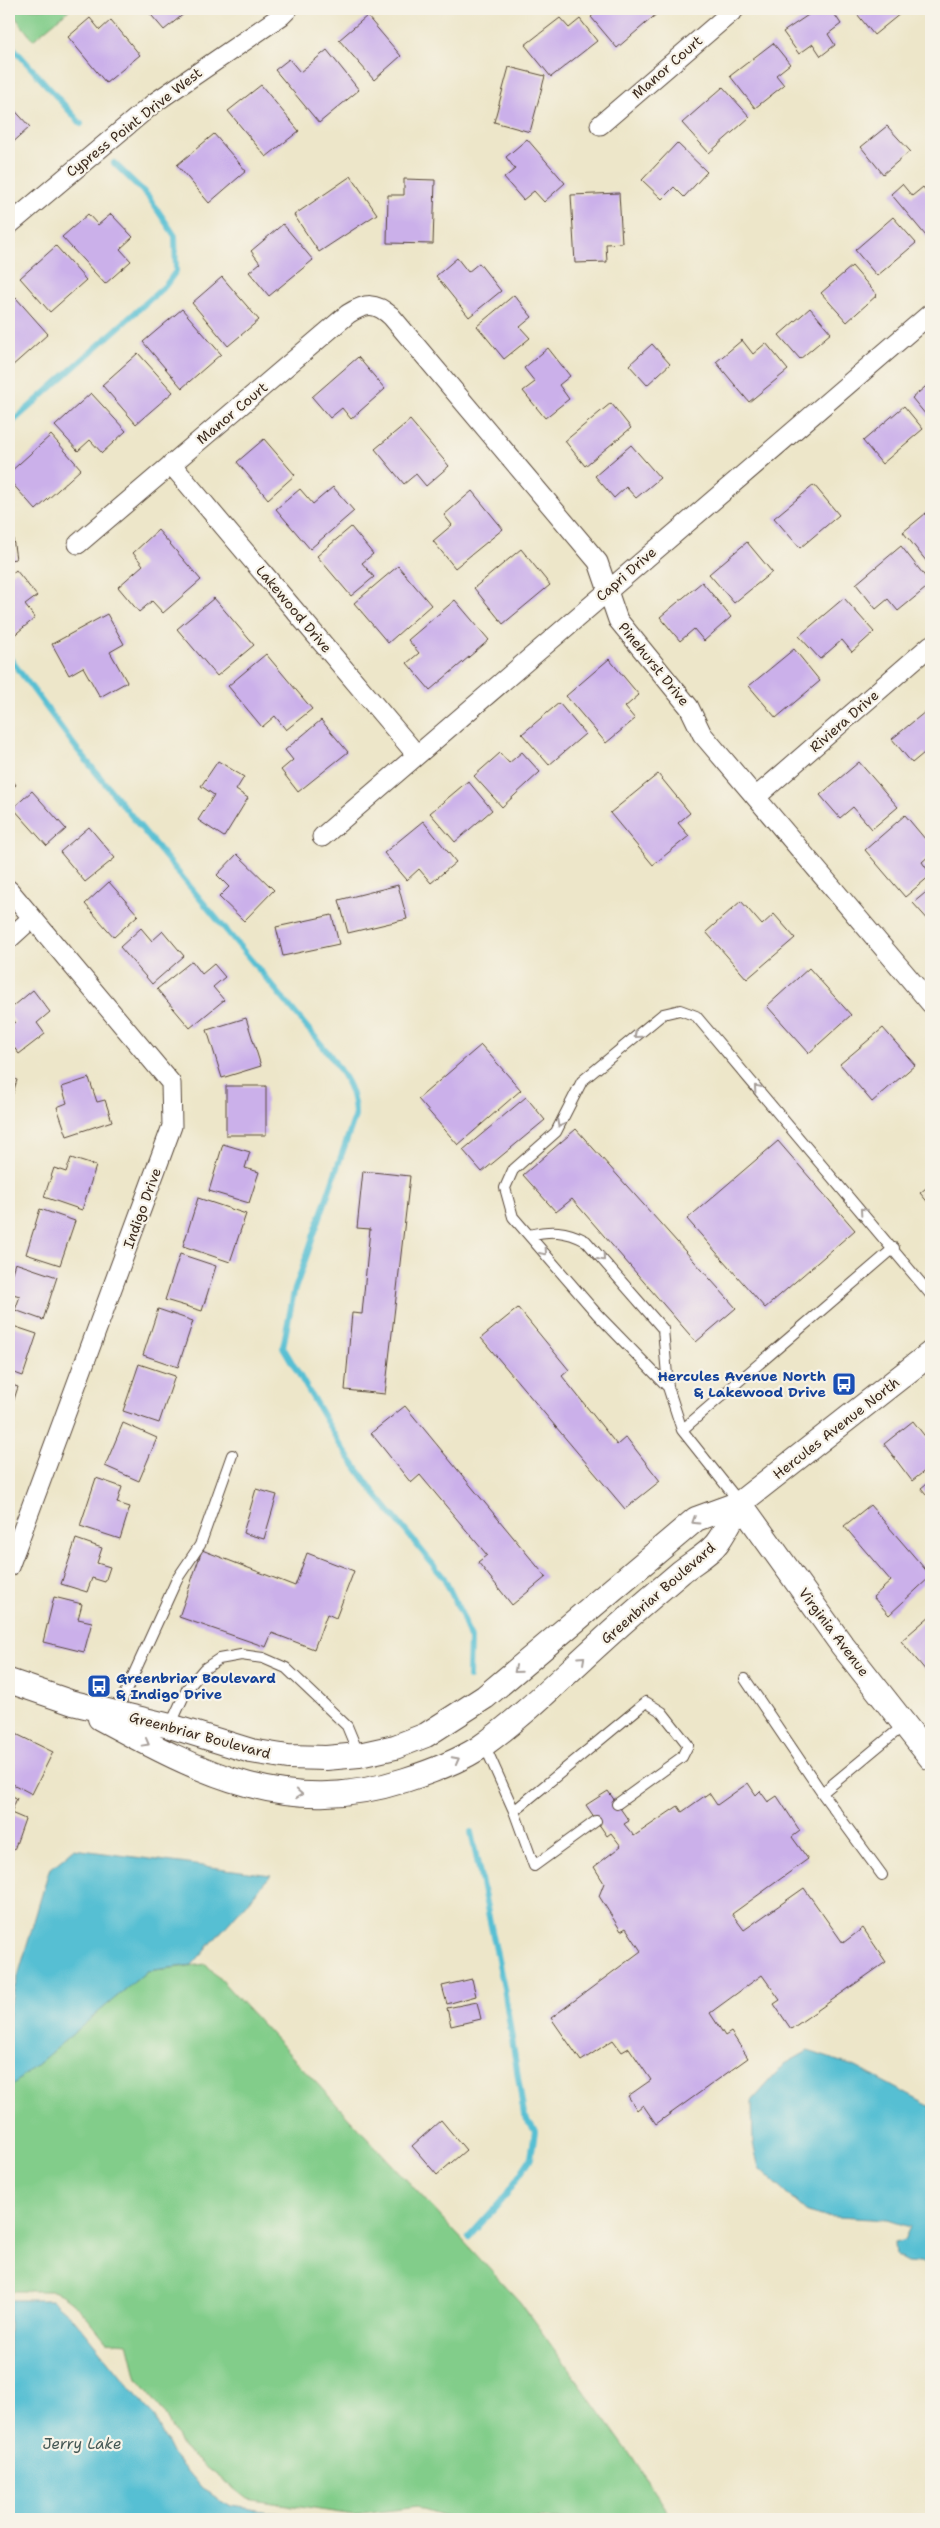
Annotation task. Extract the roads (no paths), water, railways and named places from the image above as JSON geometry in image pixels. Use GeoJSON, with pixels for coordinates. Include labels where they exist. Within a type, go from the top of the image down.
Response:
{"type":"FeatureCollection","features":[{"type":"Feature","properties":{"kind":"street","name":"Manor Court"},"geometry":{"type":"LineString","coordinates":[[600,125],[735,9]]}},
{"type":"Feature","properties":{"kind":"street","name":"Cypress Point Drive West"},"geometry":{"type":"LineString","coordinates":[[9,225],[154,103],[281,11]]}},
{"type":"Feature","properties":{"kind":"street","name":"Manor Court"},"geometry":{"type":"LineString","coordinates":[[78,544],[348,314],[362,306],[373,304],[391,316]]}},
{"type":"Feature","properties":{"kind":"street","name":"Capri Drive"},"geometry":{"type":"LineString","coordinates":[[322,837],[416,754],[931,314]]}},
{"type":"Feature","properties":{"kind":"street","name":"Pinehurst Drive"},"geometry":{"type":"LineString","coordinates":[[391,316],[598,562],[618,620],[689,707],[702,734],[931,1004]]}},
{"type":"Feature","properties":{"kind":"street","name":"Lakewood Drive"},"geometry":{"type":"LineString","coordinates":[[172,464],[416,754]]}},
{"type":"Feature","properties":{"kind":"street","name":"Riviera Drive"},"geometry":{"type":"LineString","coordinates":[[756,797],[931,645]]}},
{"type":"Feature","properties":{"kind":"street","name":"Indigo Drive"},"geometry":{"type":"LineString","coordinates":[[9,890],[171,1083],[172,1126],[9,1567]]}},
{"type":"Feature","properties":{"kind":"street"},"geometry":{"type":"LineString","coordinates":[[9,939],[32,918]]}},
{"type":"Feature","properties":{"kind":"street","name":"Hercules Avenue North"},"geometry":{"type":"LineString","coordinates":[[740,1503],[931,1354]]}},
{"type":"Feature","properties":{"kind":"street","name":"Virginia Avenue"},"geometry":{"type":"LineString","coordinates":[[740,1503],[842,1645],[931,1758]]}},
{"type":"Feature","properties":{"kind":"street","name":"Greenbriar Boulevard"},"geometry":{"type":"LineString","coordinates":[[73,1703],[162,1752],[214,1774],[264,1790],[294,1794],[350,1794],[385,1787],[444,1766],[484,1743],[507,1726],[655,1594],[716,1544],[740,1503]]}},
{"type":"Feature","properties":{"kind":"street","name":"Greenbriar Boulevard"},"geometry":{"type":"LineString","coordinates":[[9,1680],[73,1703],[170,1726],[251,1751],[288,1757],[326,1758],[359,1755],[395,1747],[426,1735],[454,1719],[485,1697],[696,1519],[740,1503]]}},
{"type":"Feature","properties":{"kind":"lane"},"geometry":{"type":"LineString","coordinates":[[668,1387],[597,1314],[528,1235],[514,1217],[508,1203],[505,1188],[513,1170],[556,1132],[582,1081],[663,1014],[680,1010],[696,1016],[894,1248],[931,1295]]}},
{"type":"Feature","properties":{"kind":"lane"},"geometry":{"type":"LineString","coordinates":[[528,1235],[552,1230],[570,1233],[586,1240],[663,1329],[668,1387],[682,1430],[740,1503]]}},
{"type":"Feature","properties":{"kind":"lane"},"geometry":{"type":"LineString","coordinates":[[682,1430],[894,1248]]}},
{"type":"Feature","properties":{"kind":"lane"},"geometry":{"type":"LineString","coordinates":[[116,1714],[177,1579],[200,1545],[232,1455]]}},
{"type":"Feature","properties":{"kind":"lane"},"geometry":{"type":"LineString","coordinates":[[170,1726],[186,1689],[212,1664],[219,1659],[241,1655],[263,1658],[286,1668],[347,1726],[359,1755]]}},
{"type":"Feature","properties":{"kind":"lane"},"geometry":{"type":"LineString","coordinates":[[745,1678],[822,1793],[882,1875]]}},
{"type":"Feature","properties":{"kind":"lane"},"geometry":{"type":"LineString","coordinates":[[514,1811],[646,1702],[662,1712],[688,1745],[682,1757],[617,1804]]}},
{"type":"Feature","properties":{"kind":"lane"},"geometry":{"type":"LineString","coordinates":[[822,1793],[904,1725]]}},
{"type":"Feature","properties":{"kind":"lane"},"geometry":{"type":"LineString","coordinates":[[484,1743],[514,1811],[534,1866],[596,1821]]}},
{"type":"Feature","properties":{"kind":"water"},"geometry":{"type":"Polygon","coordinates":[[[74,1849],[271,1875],[192,1965],[147,1971],[9,2088],[9,2007],[49,1870],[74,1849]]]}},
{"type":"Feature","properties":{"kind":"water"},"geometry":{"type":"Polygon","coordinates":[[[808,2051],[856,2067],[931,2107],[931,2264],[907,2262],[896,2256],[895,2243],[904,2240],[910,2227],[888,2220],[822,2216],[807,2212],[759,2168],[753,2144],[752,2101],[785,2064],[808,2051]]]}},
{"type":"Feature","properties":{"kind":"water","name":"Jerry Lake"},"geometry":{"type":"Polygon","coordinates":[[[52,2300],[74,2319],[154,2417],[173,2455],[202,2489],[231,2506],[317,2519],[9,2519],[9,2301],[52,2300]]]}},
{"type":"Feature","properties":{"kind":"waterway"},"geometry":{"type":"LineString","coordinates":[[9,43],[81,124]]}},
{"type":"Feature","properties":{"kind":"waterway"},"geometry":{"type":"LineString","coordinates":[[9,425],[166,285],[176,271],[175,236],[148,196],[114,163]]}},
{"type":"Feature","properties":{"kind":"waterway"},"geometry":{"type":"LineString","coordinates":[[9,657],[77,749],[330,1055],[348,1084],[353,1098],[355,1116],[294,1292],[283,1347],[339,1443],[373,1491],[444,1578],[462,1615],[470,1638],[469,1677]]}},
{"type":"Feature","properties":{"kind":"waterway"},"geometry":{"type":"LineString","coordinates":[[469,2237],[504,2198],[531,2158],[535,2131],[524,2115],[504,1988],[471,1832]]}},
{"type":"Feature","properties":{"kind":"place","name":"Hercules Avenue North & Lakewood Drive"},"geometry":{"type":"Point","coordinates":[844,1384]}},
{"type":"Feature","properties":{"kind":"place","name":"Greenbriar Boulevard & Indigo Drive"},"geometry":{"type":"Point","coordinates":[99,1686]}}]}
